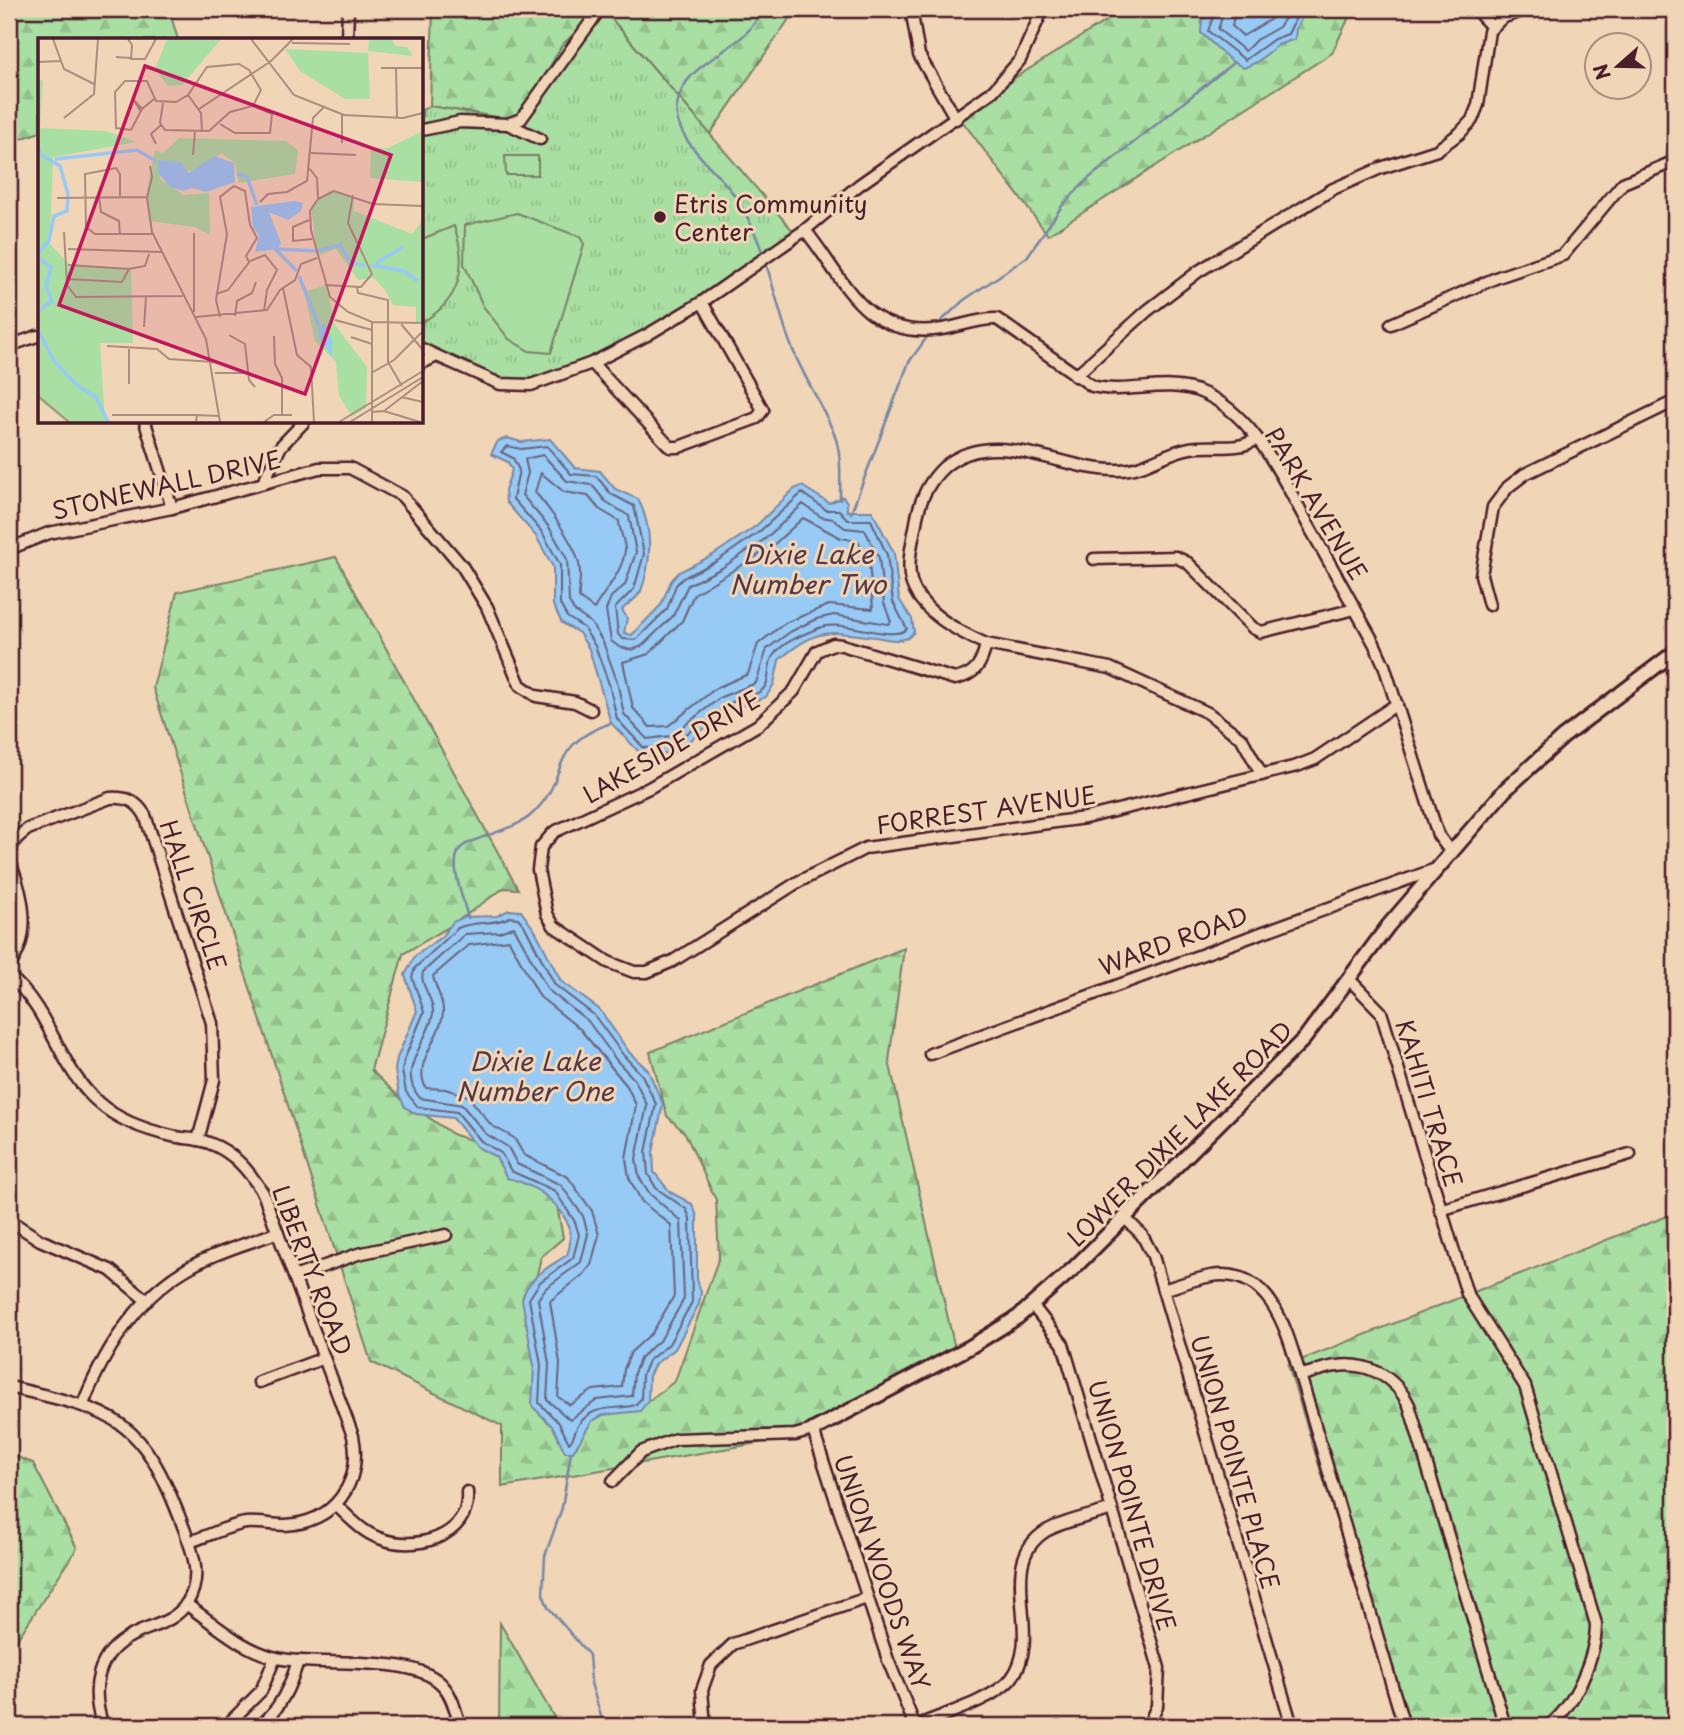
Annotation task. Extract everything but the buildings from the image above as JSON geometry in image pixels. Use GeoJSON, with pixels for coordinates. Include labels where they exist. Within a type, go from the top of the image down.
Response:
{"type":"FeatureCollection","features":[{"type":"Feature","properties":{"kind":"street"},"geometry":{"type":"LineString","coordinates":[[348,9],[348,38]]}},
{"type":"Feature","properties":{"kind":"street"},"geometry":{"type":"LineString","coordinates":[[508,124],[528,113],[600,9]]}},
{"type":"Feature","properties":{"kind":"street"},"geometry":{"type":"LineString","coordinates":[[911,9],[919,55],[956,119]]}},
{"type":"Feature","properties":{"kind":"street"},"geometry":{"type":"LineString","coordinates":[[424,350],[489,381],[513,386],[558,378],[592,363],[702,302],[805,230],[859,185],[993,91],[1009,75],[1035,33],[1044,9]]}},
{"type":"Feature","properties":{"kind":"street"},"geometry":{"type":"LineString","coordinates":[[1475,9],[1492,27]]}},
{"type":"Feature","properties":{"kind":"street"},"geometry":{"type":"LineString","coordinates":[[1075,376],[1147,311],[1199,271],[1333,189],[1381,168],[1437,150],[1460,133],[1472,120],[1478,105],[1486,41],[1492,27],[1502,18],[1526,9]]}},
{"type":"Feature","properties":{"kind":"street"},"geometry":{"type":"LineString","coordinates":[[424,130],[460,122],[508,124],[540,139]]}},
{"type":"Feature","properties":{"kind":"street"},"geometry":{"type":"LineString","coordinates":[[1391,324],[1498,277],[1563,255],[1623,183],[1675,161]]}},
{"type":"Feature","properties":{"kind":"street","name":"PARK AVENUE"},"geometry":{"type":"LineString","coordinates":[[805,230],[842,286],[880,320],[905,328],[930,331],[997,319],[1075,376],[1107,390],[1168,386],[1198,391],[1224,406],[1257,439],[1355,609],[1384,665],[1438,835],[1450,851]]}},
{"type":"Feature","properties":{"kind":"street"},"geometry":{"type":"LineString","coordinates":[[592,363],[670,447],[679,447],[757,418],[762,410],[702,302]]}},
{"type":"Feature","properties":{"kind":"street"},"geometry":{"type":"LineString","coordinates":[[9,346],[37,336]]}},
{"type":"Feature","properties":{"kind":"street"},"geometry":{"type":"LineString","coordinates":[[424,362],[437,356]]}},
{"type":"Feature","properties":{"kind":"street"},"geometry":{"type":"LineString","coordinates":[[1489,605],[1480,575],[1493,507],[1508,487],[1525,474],[1675,401]]}},
{"type":"Feature","properties":{"kind":"street"},"geometry":{"type":"LineString","coordinates":[[146,424],[172,508]]}},
{"type":"Feature","properties":{"kind":"street"},"geometry":{"type":"LineString","coordinates":[[263,483],[281,446],[302,424]]}},
{"type":"Feature","properties":{"kind":"street"},"geometry":{"type":"LineString","coordinates":[[1257,439],[1240,447],[1188,448],[1144,466],[1121,471],[1096,470],[997,449],[970,453],[947,465],[930,482],[919,504],[910,562],[911,579],[918,596],[928,609],[986,645],[1110,668],[1209,713],[1242,739],[1262,775]]}},
{"type":"Feature","properties":{"kind":"street","name":"STONEWALL DRIVE"},"geometry":{"type":"LineString","coordinates":[[9,549],[48,533],[172,508],[319,468],[339,467],[360,472],[402,496],[419,513],[474,583],[520,685],[536,696],[575,702],[591,710]]}},
{"type":"Feature","properties":{"kind":"street"},"geometry":{"type":"LineString","coordinates":[[1094,559],[1176,557],[1188,564],[1252,628],[1261,632],[1355,609]]}},
{"type":"Feature","properties":{"kind":"street","name":"LAKESIDE DRIVE"},"geometry":{"type":"LineString","coordinates":[[673,961],[647,972],[634,972],[608,962],[554,926],[547,914],[540,880],[541,846],[554,832],[649,788],[771,716],[794,691],[812,656],[824,646],[842,645],[955,679],[966,677],[976,669],[986,645]]}},
{"type":"Feature","properties":{"kind":"street","name":"LOWER DIXIE LAKE ROAD"},"geometry":{"type":"LineString","coordinates":[[613,1481],[641,1452],[676,1439],[795,1435],[813,1430],[970,1347],[1032,1305],[1076,1267],[1297,1047],[1433,870],[1531,764],[1675,652]]}},
{"type":"Feature","properties":{"kind":"street","name":"FORREST AVENUE"},"geometry":{"type":"LineString","coordinates":[[673,961],[798,882],[866,848],[1071,821],[1262,775],[1315,759],[1397,704]]}},
{"type":"Feature","properties":{"kind":"street","name":"HALL CIRCLE"},"geometry":{"type":"LineString","coordinates":[[9,966],[18,950],[24,925],[23,900],[10,858],[16,838],[28,829],[110,797],[125,797],[137,803],[145,815],[212,1023],[214,1080],[198,1140]]}},
{"type":"Feature","properties":{"kind":"street","name":"WARD ROAD"},"geometry":{"type":"LineString","coordinates":[[930,1054],[1433,870]]}},
{"type":"Feature","properties":{"kind":"street","name":"LIBERTY ROAD"},"geometry":{"type":"LineString","coordinates":[[9,976],[35,1003],[74,1074],[99,1104],[142,1128],[198,1140],[225,1151],[249,1171],[263,1193],[356,1452],[352,1481],[336,1505]]}},
{"type":"Feature","properties":{"kind":"street","name":"KAHITI TRACE"},"geometry":{"type":"LineString","coordinates":[[1349,979],[1381,1012],[1467,1294],[1525,1386],[1596,1623],[1592,1657],[1565,1708],[1548,1726]]}},
{"type":"Feature","properties":{"kind":"street"},"geometry":{"type":"LineString","coordinates":[[1440,1210],[1630,1154]]}},
{"type":"Feature","properties":{"kind":"street","name":"UNION POINTE PLACE"},"geometry":{"type":"LineString","coordinates":[[1125,1217],[1142,1235],[1153,1256],[1292,1726]]}},
{"type":"Feature","properties":{"kind":"street"},"geometry":{"type":"LineString","coordinates":[[9,1220],[40,1240],[110,1270],[148,1301]]}},
{"type":"Feature","properties":{"kind":"street"},"geometry":{"type":"LineString","coordinates":[[83,1404],[108,1347],[168,1281],[192,1266],[278,1232]]}},
{"type":"Feature","properties":{"kind":"street"},"geometry":{"type":"LineString","coordinates":[[295,1277],[358,1254],[446,1235]]}},
{"type":"Feature","properties":{"kind":"street"},"geometry":{"type":"LineString","coordinates":[[1163,1290],[1212,1276],[1231,1276],[1264,1293],[1281,1315],[1405,1726]]}},
{"type":"Feature","properties":{"kind":"street","name":"UNION POINTE DRIVE"},"geometry":{"type":"LineString","coordinates":[[1032,1305],[1063,1344],[1159,1668],[1157,1706],[1148,1726]]}},
{"type":"Feature","properties":{"kind":"street"},"geometry":{"type":"LineString","coordinates":[[259,1382],[324,1358]]}},
{"type":"Feature","properties":{"kind":"street"},"geometry":{"type":"LineString","coordinates":[[1300,1375],[1355,1364],[1388,1377],[1402,1391],[1409,1405],[1505,1726]]}},
{"type":"Feature","properties":{"kind":"street"},"geometry":{"type":"LineString","coordinates":[[9,1387],[83,1404],[118,1422],[148,1450],[166,1479],[189,1542],[196,1574],[186,1604],[169,1620],[131,1636],[107,1656],[101,1668],[95,1692],[103,1726]]}},
{"type":"Feature","properties":{"kind":"street","name":"UNION WOODS WAY"},"geometry":{"type":"LineString","coordinates":[[813,1430],[888,1660],[916,1726]]}},
{"type":"Feature","properties":{"kind":"street"},"geometry":{"type":"LineString","coordinates":[[189,1542],[244,1524],[304,1522],[336,1505],[376,1538],[394,1544],[414,1545],[438,1538],[458,1524],[467,1510],[467,1492]]}},
{"type":"Feature","properties":{"kind":"street"},"geometry":{"type":"LineString","coordinates":[[916,1726],[989,1695],[1011,1679],[1025,1650],[1021,1571],[1028,1547],[1047,1531],[1112,1509]]}},
{"type":"Feature","properties":{"kind":"street"},"geometry":{"type":"LineString","coordinates":[[705,1726],[702,1690],[711,1665],[733,1644],[867,1598]]}},
{"type":"Feature","properties":{"kind":"street"},"geometry":{"type":"LineString","coordinates":[[186,1604],[243,1644],[275,1658],[349,1662],[425,1672],[444,1686],[460,1726]]}},
{"type":"Feature","properties":{"kind":"street"},"geometry":{"type":"LineString","coordinates":[[231,1726],[232,1720],[261,1691],[275,1658]]}},
{"type":"Feature","properties":{"kind":"street"},"geometry":{"type":"LineString","coordinates":[[260,1726],[276,1709],[290,1686],[298,1661]]}},
{"type":"Feature","properties":{"kind":"green space"},"geometry":{"type":"Polygon","coordinates":[[[9,9],[169,9],[177,38],[38,38],[38,133],[9,143],[9,9]]]}},
{"type":"Feature","properties":{"kind":"green space"},"geometry":{"type":"Polygon","coordinates":[[[433,9],[600,9],[519,121],[430,106],[433,9]]]}},
{"type":"Feature","properties":{"kind":"green space"},"geometry":{"type":"Polygon","coordinates":[[[603,9],[796,9],[710,134],[603,9]]]}},
{"type":"Feature","properties":{"kind":"green space"},"geometry":{"type":"Polygon","coordinates":[[[603,9],[799,238],[703,297],[642,343],[587,369],[497,384],[424,360],[424,109],[430,106],[519,121],[562,45],[603,9]]]}},
{"type":"Feature","properties":{"kind":"green space"},"geometry":{"type":"Polygon","coordinates":[[[1125,9],[1353,9],[1332,53],[1048,235],[957,114],[1125,9]]]}},
{"type":"Feature","properties":{"kind":"green space"},"geometry":{"type":"Polygon","coordinates":[[[505,156],[538,156],[538,175],[506,175],[505,156]]]}},
{"type":"Feature","properties":{"kind":"green space"},"geometry":{"type":"Polygon","coordinates":[[[517,213],[580,237],[584,244],[551,353],[529,351],[509,339],[483,306],[464,264],[465,225],[517,213]]]}},
{"type":"Feature","properties":{"kind":"green space"},"geometry":{"type":"Polygon","coordinates":[[[454,226],[460,268],[453,293],[445,304],[424,321],[424,238],[454,226]]]}},
{"type":"Feature","properties":{"kind":"green space"},"geometry":{"type":"Polygon","coordinates":[[[336,557],[518,889],[504,888],[452,925],[403,954],[371,1070],[398,1096],[454,1135],[481,1143],[542,1180],[557,1205],[563,1238],[541,1257],[532,1296],[643,1405],[675,1381],[719,1257],[716,1200],[685,1133],[667,1116],[650,1052],[904,948],[889,1061],[958,1362],[805,1435],[502,1487],[502,1426],[371,1362],[153,688],[177,592],[336,557]]]}},
{"type":"Feature","properties":{"kind":"green space"},"geometry":{"type":"Polygon","coordinates":[[[1675,1213],[1675,1726],[1400,1726],[1288,1365],[1675,1213]]]}},
{"type":"Feature","properties":{"kind":"green space"},"geometry":{"type":"Polygon","coordinates":[[[9,1454],[33,1463],[77,1548],[9,1652],[9,1454]]]}},
{"type":"Feature","properties":{"kind":"green space"},"geometry":{"type":"Polygon","coordinates":[[[500,1623],[559,1726],[499,1726],[500,1623]]]}},
{"type":"Feature","properties":{"kind":"water"},"geometry":{"type":"Polygon","coordinates":[[[1211,9],[1307,9],[1296,28],[1295,39],[1278,45],[1257,62],[1244,68],[1230,60],[1201,33],[1202,20],[1211,9]]]}},
{"type":"Feature","properties":{"kind":"water","name":"Dixie Lake Number Two"},"geometry":{"type":"Polygon","coordinates":[[[507,438],[521,442],[550,439],[575,468],[600,471],[615,489],[638,499],[646,521],[649,556],[641,591],[622,610],[627,618],[624,633],[632,635],[661,605],[671,581],[679,572],[713,555],[756,526],[794,489],[802,486],[829,503],[843,497],[847,502],[847,511],[872,511],[894,553],[899,599],[912,619],[914,632],[908,638],[900,640],[835,633],[804,641],[779,660],[774,684],[766,697],[729,711],[712,728],[706,727],[677,752],[643,756],[611,723],[589,649],[579,633],[562,623],[553,605],[553,567],[536,536],[506,502],[505,490],[512,470],[508,462],[491,454],[498,441],[507,438]]]}},
{"type":"Feature","properties":{"kind":"water","name":"Dixie Lake Number One"},"geometry":{"type":"Polygon","coordinates":[[[509,910],[521,911],[536,932],[561,981],[600,1010],[629,1052],[648,1070],[663,1104],[653,1152],[654,1172],[670,1192],[692,1204],[697,1216],[697,1279],[701,1292],[699,1304],[675,1349],[655,1364],[649,1376],[648,1401],[640,1411],[603,1415],[592,1421],[573,1452],[565,1452],[553,1427],[532,1406],[534,1366],[522,1299],[534,1279],[567,1255],[569,1228],[564,1216],[545,1195],[507,1178],[496,1157],[477,1147],[453,1118],[416,1114],[405,1107],[399,1095],[395,1070],[397,1058],[417,1011],[405,975],[415,956],[441,937],[453,922],[464,917],[497,916],[509,910]]]}},
{"type":"Feature","properties":{"kind":"waterway"},"geometry":{"type":"LineString","coordinates":[[761,9],[754,24],[743,36],[691,76],[682,89],[677,118],[687,141],[732,192],[760,245],[794,353],[835,436],[840,460],[840,500]]}},
{"type":"Feature","properties":{"kind":"waterway"},"geometry":{"type":"LineString","coordinates":[[937,325],[964,300],[1027,257],[1062,206],[1088,179],[1233,63]]}},
{"type":"Feature","properties":{"kind":"waterway"},"geometry":{"type":"LineString","coordinates":[[851,513],[909,362],[930,333]]}},
{"type":"Feature","properties":{"kind":"waterway"},"geometry":{"type":"LineString","coordinates":[[468,918],[456,874],[456,857],[459,850],[530,816],[543,802],[567,753],[576,742],[590,732],[611,723]]}},
{"type":"Feature","properties":{"kind":"waterway"},"geometry":{"type":"LineString","coordinates":[[571,1452],[562,1508],[545,1556],[543,1594],[548,1607],[589,1655],[591,1683],[604,1726]]}},
{"type":"Feature","properties":{"kind":"place","name":"Etris Community Center"},"geometry":{"type":"Point","coordinates":[660,217]}}]}
